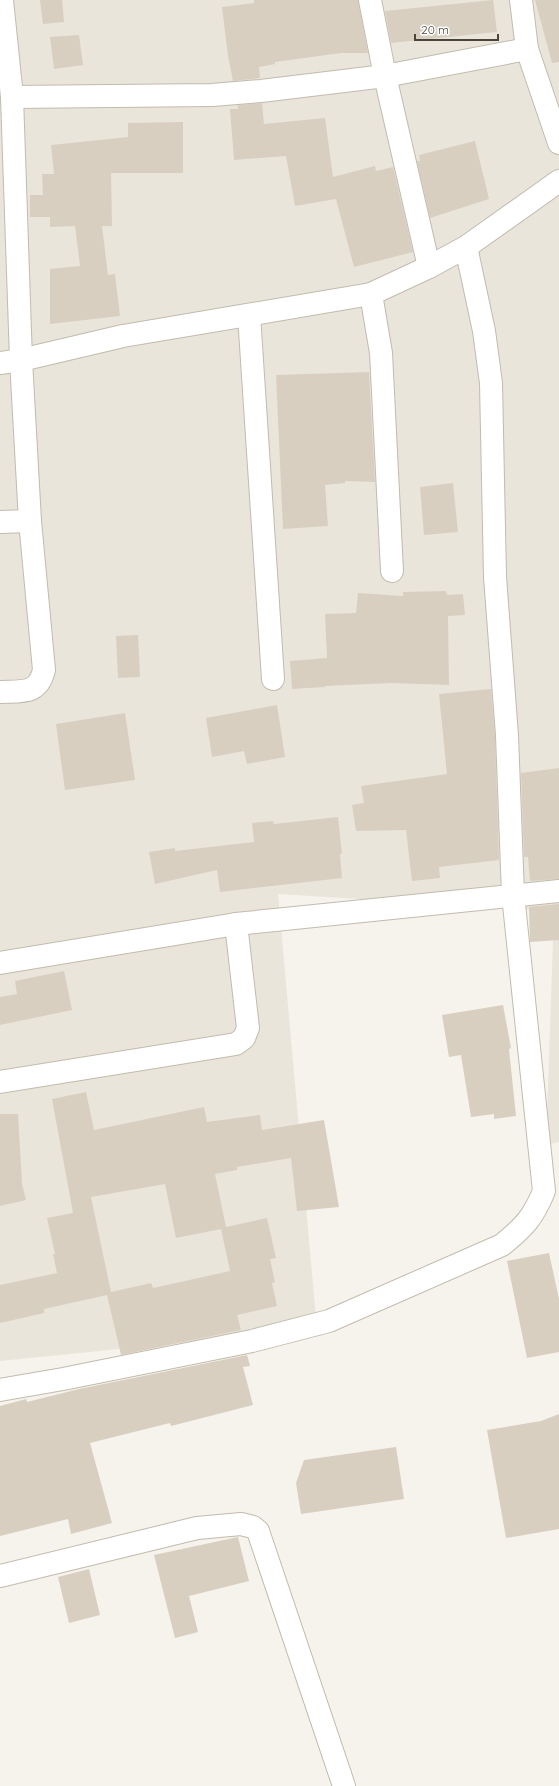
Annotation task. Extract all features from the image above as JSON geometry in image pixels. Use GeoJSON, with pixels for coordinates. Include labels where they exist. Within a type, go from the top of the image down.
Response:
{"type":"FeatureCollection","features":[{"type":"Feature","properties":{"kind":"street"},"geometry":{"type":"LineString","coordinates":[[0,692],[25,691],[37,687],[41,681],[44,670],[30,521],[10,362],[12,97],[2,0]]}},
{"type":"Feature","properties":{"kind":"street"},"geometry":{"type":"LineString","coordinates":[[370,0],[385,76],[429,267]]}},
{"type":"Feature","properties":{"kind":"street"},"geometry":{"type":"LineString","coordinates":[[521,0],[527,49],[559,143]]}},
{"type":"Feature","properties":{"kind":"street"},"geometry":{"type":"LineString","coordinates":[[12,97],[212,95],[261,91],[385,76],[527,49]]}},
{"type":"Feature","properties":{"kind":"street"},"geometry":{"type":"LineString","coordinates":[[10,362],[123,336],[371,294],[429,267],[466,247],[559,181]]}},
{"type":"Feature","properties":{"kind":"street"},"geometry":{"type":"LineString","coordinates":[[0,1390],[63,1379],[244,1342],[329,1321],[394,1294],[502,1245],[524,1226],[536,1210],[544,1191],[513,895],[507,735],[495,577],[491,383],[484,331],[466,247]]}},
{"type":"Feature","properties":{"kind":"street"},"geometry":{"type":"LineString","coordinates":[[371,294],[381,353],[392,571]]}},
{"type":"Feature","properties":{"kind":"street"},"geometry":{"type":"LineString","coordinates":[[249,315],[273,679]]}},
{"type":"Feature","properties":{"kind":"street"},"geometry":{"type":"LineString","coordinates":[[0,522],[30,521]]}},
{"type":"Feature","properties":{"kind":"street"},"geometry":{"type":"LineString","coordinates":[[0,963],[236,924],[559,891]]}},
{"type":"Feature","properties":{"kind":"street"},"geometry":{"type":"LineString","coordinates":[[0,1082],[236,1044],[244,1038],[248,1028],[236,924]]}},
{"type":"Feature","properties":{"kind":"street"},"geometry":{"type":"LineString","coordinates":[[0,1576],[197,1528],[241,1524],[253,1527],[258,1531],[344,1786]]}},
{"type":"Feature","properties":{"kind":"shaded area"},"geometry":{"type":"Polygon","coordinates":[[[0,0],[559,0],[559,1142],[546,1145],[554,911],[278,894],[317,1329],[0,1361],[0,0]]]}},
{"type":"Feature","properties":{"kind":"building"},"geometry":{"type":"Polygon","coordinates":[[[40,0],[62,0],[64,22],[43,24],[40,0]]]}},
{"type":"Feature","properties":{"kind":"building"},"geometry":{"type":"Polygon","coordinates":[[[254,0],[358,0],[368,53],[341,53],[275,62],[275,64],[259,67],[260,78],[233,81],[228,56],[222,7],[254,3],[254,0]]]}},
{"type":"Feature","properties":{"kind":"building"},"geometry":{"type":"Polygon","coordinates":[[[493,0],[497,32],[391,43],[385,11],[493,0]]]}},
{"type":"Feature","properties":{"kind":"building"},"geometry":{"type":"Polygon","coordinates":[[[535,0],[559,0],[559,62],[552,63],[535,0]]]}},
{"type":"Feature","properties":{"kind":"building"},"geometry":{"type":"Polygon","coordinates":[[[79,35],[83,65],[54,69],[50,37],[79,35]]]}},
{"type":"Feature","properties":{"kind":"building"},"geometry":{"type":"Polygon","coordinates":[[[262,103],[264,124],[325,118],[333,177],[375,166],[376,171],[393,167],[413,252],[354,267],[336,199],[295,206],[286,156],[234,160],[230,109],[238,109],[238,105],[262,103]]]}},
{"type":"Feature","properties":{"kind":"building"},"geometry":{"type":"Polygon","coordinates":[[[183,122],[183,173],[111,173],[112,226],[102,226],[108,275],[115,274],[120,316],[50,324],[50,269],[80,266],[75,226],[50,227],[50,217],[30,217],[30,195],[43,195],[42,174],[54,174],[51,145],[128,137],[128,123],[183,122]]]}},
{"type":"Feature","properties":{"kind":"building"},"geometry":{"type":"Polygon","coordinates":[[[475,141],[489,199],[430,218],[417,161],[420,161],[419,155],[475,141]]]}},
{"type":"Feature","properties":{"kind":"building"},"geometry":{"type":"Polygon","coordinates":[[[369,372],[375,482],[345,481],[345,483],[325,485],[328,526],[283,529],[276,375],[369,372]]]}},
{"type":"Feature","properties":{"kind":"building"},"geometry":{"type":"Polygon","coordinates":[[[453,483],[458,532],[424,535],[420,487],[453,483]]]}},
{"type":"Feature","properties":{"kind":"building"},"geometry":{"type":"Polygon","coordinates":[[[446,591],[447,595],[463,594],[465,615],[448,616],[449,685],[391,683],[292,689],[290,661],[327,658],[325,614],[356,613],[358,593],[403,596],[403,592],[446,591]]]}},
{"type":"Feature","properties":{"kind":"building"},"geometry":{"type":"Polygon","coordinates":[[[138,635],[140,677],[118,678],[116,636],[138,635]]]}},
{"type":"Feature","properties":{"kind":"building"},"geometry":{"type":"Polygon","coordinates":[[[491,689],[495,736],[499,860],[439,867],[440,878],[412,881],[406,830],[356,831],[352,805],[364,803],[361,786],[447,774],[439,694],[491,689]]]}},
{"type":"Feature","properties":{"kind":"building"},"geometry":{"type":"Polygon","coordinates":[[[277,705],[285,757],[247,764],[244,751],[212,757],[206,718],[277,705]]]}},
{"type":"Feature","properties":{"kind":"building"},"geometry":{"type":"Polygon","coordinates":[[[125,713],[135,780],[65,790],[56,724],[125,713]]]}},
{"type":"Feature","properties":{"kind":"building"},"geometry":{"type":"Polygon","coordinates":[[[559,768],[559,879],[530,881],[528,857],[524,857],[521,773],[559,768]]]}},
{"type":"Feature","properties":{"kind":"building"},"geometry":{"type":"Polygon","coordinates":[[[338,817],[342,854],[340,854],[342,878],[220,892],[217,870],[155,884],[149,852],[175,848],[175,851],[254,842],[252,823],[273,821],[274,824],[338,817]]]}},
{"type":"Feature","properties":{"kind":"building"},"geometry":{"type":"Polygon","coordinates":[[[559,904],[559,940],[530,942],[529,907],[559,904]]]}},
{"type":"Feature","properties":{"kind":"building"},"geometry":{"type":"Polygon","coordinates":[[[64,971],[72,1010],[0,1025],[0,997],[17,994],[15,981],[64,971]]]}},
{"type":"Feature","properties":{"kind":"building"},"geometry":{"type":"Polygon","coordinates":[[[503,1005],[511,1048],[509,1049],[516,1116],[494,1119],[494,1114],[471,1117],[461,1055],[449,1057],[442,1015],[503,1005]]]}},
{"type":"Feature","properties":{"kind":"building"},"geometry":{"type":"Polygon","coordinates":[[[86,1092],[94,1130],[204,1107],[207,1122],[260,1115],[262,1130],[324,1120],[339,1207],[297,1211],[291,1158],[237,1167],[237,1170],[215,1174],[226,1227],[267,1218],[276,1258],[270,1259],[275,1282],[272,1283],[277,1306],[237,1315],[241,1330],[121,1355],[107,1295],[44,1309],[44,1313],[0,1323],[0,1285],[57,1273],[53,1254],[55,1254],[47,1218],[73,1213],[52,1099],[86,1092]],[[165,1184],[91,1197],[111,1292],[151,1283],[153,1288],[230,1271],[221,1229],[176,1238],[165,1184]]]}},
{"type":"Feature","properties":{"kind":"building"},"geometry":{"type":"Polygon","coordinates":[[[0,1114],[18,1114],[22,1184],[26,1200],[0,1206],[0,1114]]]}},
{"type":"Feature","properties":{"kind":"building"},"geometry":{"type":"Polygon","coordinates":[[[549,1253],[559,1299],[559,1352],[527,1358],[507,1261],[549,1253]]]}},
{"type":"Feature","properties":{"kind":"building"},"geometry":{"type":"Polygon","coordinates":[[[247,1355],[250,1366],[243,1367],[253,1405],[171,1426],[170,1423],[90,1443],[112,1523],[71,1534],[68,1519],[0,1536],[0,1406],[26,1399],[27,1402],[79,1389],[247,1355]]]}},
{"type":"Feature","properties":{"kind":"building"},"geometry":{"type":"Polygon","coordinates":[[[559,1414],[559,1529],[506,1538],[487,1430],[541,1421],[559,1414]]]}},
{"type":"Feature","properties":{"kind":"building"},"geometry":{"type":"Polygon","coordinates":[[[396,1447],[404,1499],[301,1514],[296,1483],[304,1460],[396,1447]]]}},
{"type":"Feature","properties":{"kind":"building"},"geometry":{"type":"Polygon","coordinates":[[[238,1537],[249,1581],[189,1596],[198,1632],[175,1638],[154,1555],[238,1537]]]}},
{"type":"Feature","properties":{"kind":"building"},"geometry":{"type":"Polygon","coordinates":[[[89,1569],[100,1615],[69,1623],[58,1577],[89,1569]]]}}]}
